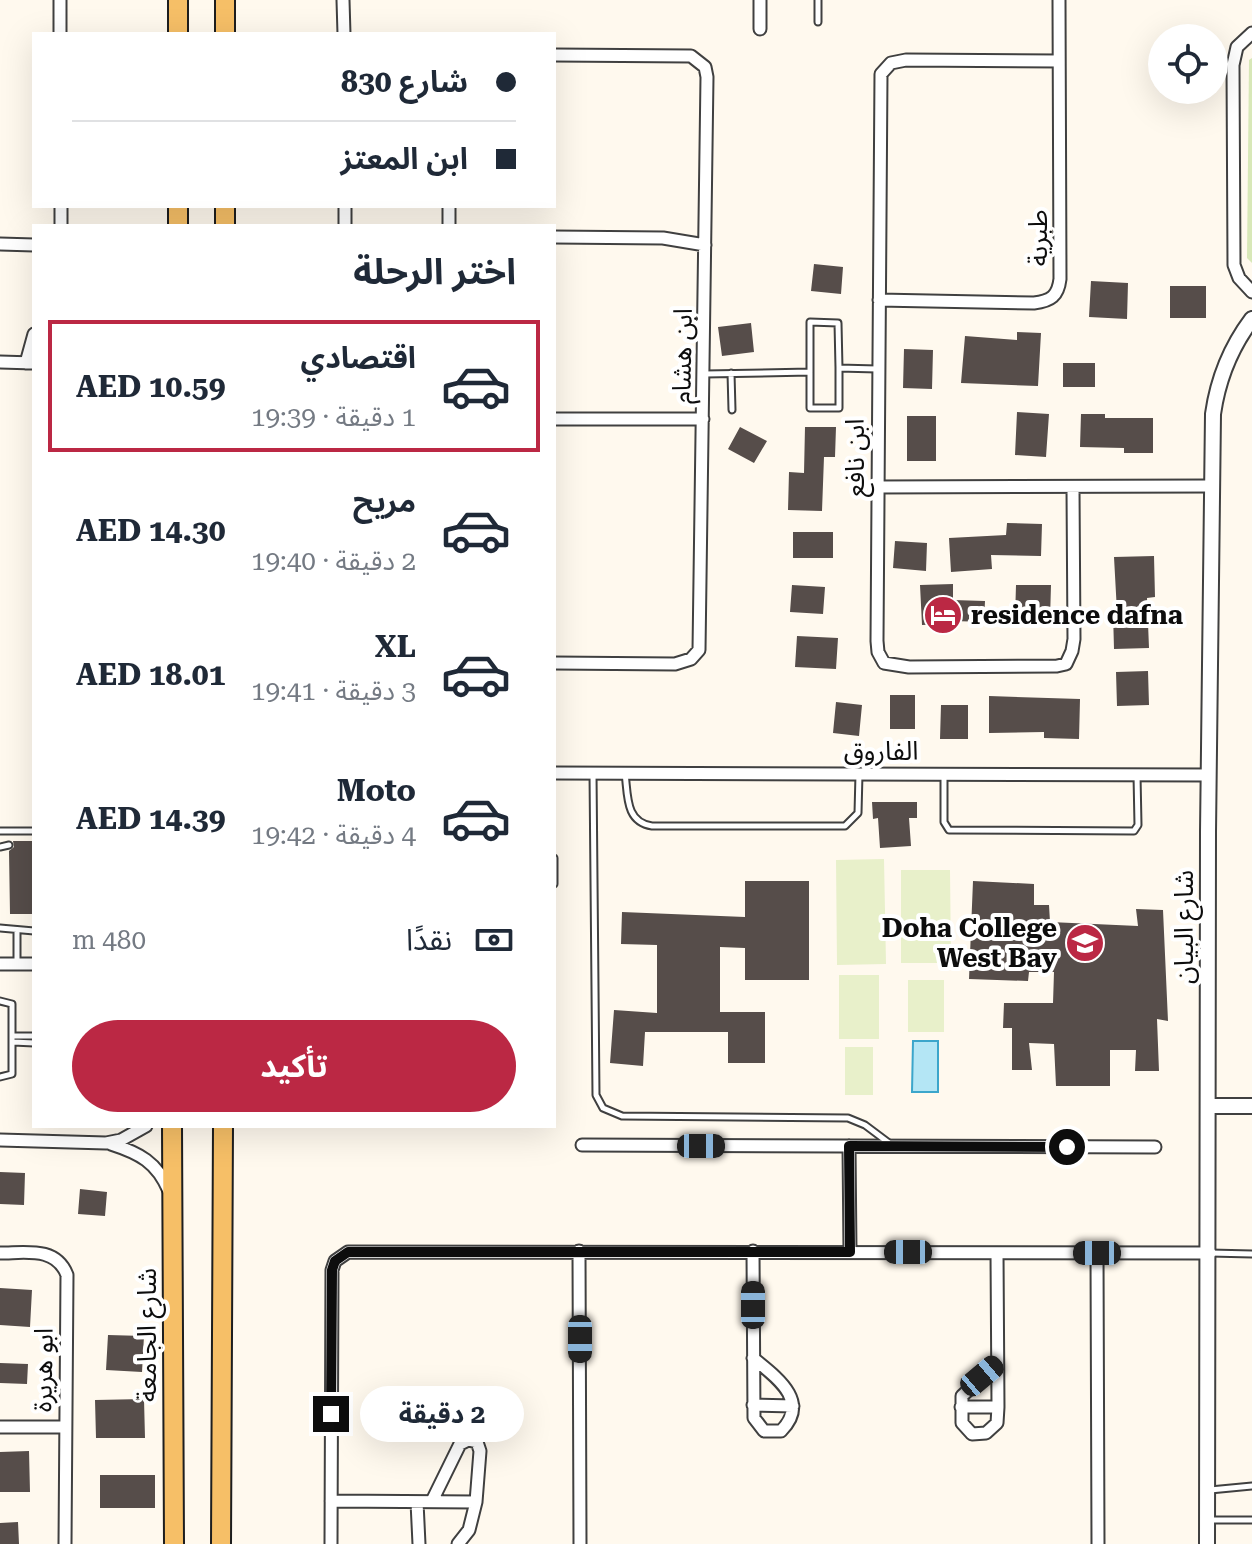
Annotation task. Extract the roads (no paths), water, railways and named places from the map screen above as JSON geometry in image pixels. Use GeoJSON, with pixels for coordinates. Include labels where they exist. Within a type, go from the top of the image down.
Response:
{"type":"FeatureCollection","features":[{"type":"Feature","properties":{"kind":"main road"},"geometry":{"type":"LineString","coordinates":[[178,0],[178,32]]}},
{"type":"Feature","properties":{"kind":"main road"},"geometry":{"type":"LineString","coordinates":[[225,32],[227,4]]}},
{"type":"Feature","properties":{"kind":"main road","name":"شارع الجامعة"},"geometry":{"type":"LineString","coordinates":[[172,1128],[174,1544]]}},
{"type":"Feature","properties":{"kind":"main road"},"geometry":{"type":"LineString","coordinates":[[221,1544],[223,1128]]}},
{"type":"Feature","properties":{"kind":"street"},"geometry":{"type":"LineString","coordinates":[[60,0],[60,32]]}},
{"type":"Feature","properties":{"kind":"street"},"geometry":{"type":"LineString","coordinates":[[343,0],[344,32]]}},
{"type":"Feature","properties":{"kind":"street"},"geometry":{"type":"LineString","coordinates":[[760,0],[760,29]]}},
{"type":"Feature","properties":{"kind":"street","name":"طبرية"},"geometry":{"type":"LineString","coordinates":[[879,300],[1034,303],[1055,296],[1060,279],[1059,0]]}},
{"type":"Feature","properties":{"kind":"street"},"geometry":{"type":"LineString","coordinates":[[1252,33],[1237,47],[1233,65],[1234,265],[1239,278],[1252,292]]}},
{"type":"Feature","properties":{"kind":"street","name":"ابن هشام"},"geometry":{"type":"LineString","coordinates":[[556,55],[691,56],[705,67],[707,77],[700,641],[696,656],[683,663],[556,663]]}},
{"type":"Feature","properties":{"kind":"street","name":"ابن نافع"},"geometry":{"type":"LineString","coordinates":[[1059,61],[906,60],[885,67],[880,83],[878,652],[889,665],[1066,664],[1074,639],[1073,488]]}},
{"type":"Feature","properties":{"kind":"street"},"geometry":{"type":"LineString","coordinates":[[556,237],[663,238],[705,245]]}},
{"type":"Feature","properties":{"kind":"street"},"geometry":{"type":"LineString","coordinates":[[0,244],[32,245]]}},
{"type":"Feature","properties":{"kind":"street","name":"شارع البيان"},"geometry":{"type":"LineString","coordinates":[[1207,1544],[1213,414],[1216,393],[1238,337],[1252,319]]}},
{"type":"Feature","properties":{"kind":"street"},"geometry":{"type":"LineString","coordinates":[[0,362],[30,363]]}},
{"type":"Feature","properties":{"kind":"street"},"geometry":{"type":"LineString","coordinates":[[556,419],[703,419]]}},
{"type":"Feature","properties":{"kind":"street"},"geometry":{"type":"LineString","coordinates":[[878,487],[1212,486]]}},
{"type":"Feature","properties":{"kind":"street","name":"الفاروق"},"geometry":{"type":"LineString","coordinates":[[556,773],[1209,775]]}},
{"type":"Feature","properties":{"kind":"street"},"geometry":{"type":"LineString","coordinates":[[0,964],[32,964]]}},
{"type":"Feature","properties":{"kind":"street"},"geometry":{"type":"LineString","coordinates":[[1210,1106],[1252,1106]]}},
{"type":"Feature","properties":{"kind":"street"},"geometry":{"type":"LineString","coordinates":[[0,1140],[106,1143],[121,1140],[142,1128]]}},
{"type":"Feature","properties":{"kind":"street"},"geometry":{"type":"LineString","coordinates":[[106,1143],[135,1151],[155,1167],[170,1194],[173,1227]]}},
{"type":"Feature","properties":{"kind":"street"},"geometry":{"type":"LineString","coordinates":[[582,1145],[1155,1147]]}},
{"type":"Feature","properties":{"kind":"street"},"geometry":{"type":"LineString","coordinates":[[849,1146],[850,1252]]}},
{"type":"Feature","properties":{"kind":"street"},"geometry":{"type":"LineString","coordinates":[[579,1251],[580,1544]]}},
{"type":"Feature","properties":{"kind":"street"},"geometry":{"type":"LineString","coordinates":[[753,1251],[753,1358],[753,1405],[754,1418],[759,1428],[772,1432],[785,1427],[793,1406],[792,1397],[785,1385],[753,1358]]}},
{"type":"Feature","properties":{"kind":"street"},"geometry":{"type":"LineString","coordinates":[[331,1544],[332,1270],[335,1261],[348,1252],[1210,1253]]}},
{"type":"Feature","properties":{"kind":"street","name":"ابو هريرة"},"geometry":{"type":"LineString","coordinates":[[0,1253],[51,1255],[64,1266],[67,1275],[65,1544]]}},
{"type":"Feature","properties":{"kind":"street"},"geometry":{"type":"LineString","coordinates":[[997,1253],[998,1407],[997,1423],[992,1430],[978,1435],[966,1431],[962,1423],[963,1392],[997,1363]]}},
{"type":"Feature","properties":{"kind":"street"},"geometry":{"type":"LineString","coordinates":[[1097,1253],[1098,1544]]}},
{"type":"Feature","properties":{"kind":"street"},"geometry":{"type":"LineString","coordinates":[[753,1405],[793,1406]]}},
{"type":"Feature","properties":{"kind":"street"},"geometry":{"type":"LineString","coordinates":[[961,1407],[998,1407]]}},
{"type":"Feature","properties":{"kind":"street"},"geometry":{"type":"LineString","coordinates":[[0,1427],[65,1427]]}},
{"type":"Feature","properties":{"kind":"street"},"geometry":{"type":"LineString","coordinates":[[432,1501],[460,1444],[468,1440],[477,1442],[480,1451],[476,1502],[469,1530],[458,1544]]}},
{"type":"Feature","properties":{"kind":"street"},"geometry":{"type":"LineString","coordinates":[[331,1501],[476,1502]]}},
{"type":"Feature","properties":{"kind":"street"},"geometry":{"type":"LineString","coordinates":[[417,1502],[419,1544]]}},
{"type":"Feature","properties":{"kind":"lane"},"geometry":{"type":"LineString","coordinates":[[818,0],[818,22]]}},
{"type":"Feature","properties":{"kind":"lane"},"geometry":{"type":"LineString","coordinates":[[811,322],[838,323],[839,368],[838,408],[810,408],[811,322]]}},
{"type":"Feature","properties":{"kind":"lane"},"geometry":{"type":"LineString","coordinates":[[839,368],[877,369]]}},
{"type":"Feature","properties":{"kind":"lane"},"geometry":{"type":"LineString","coordinates":[[704,374],[810,372]]}},
{"type":"Feature","properties":{"kind":"lane"},"geometry":{"type":"LineString","coordinates":[[731,373],[732,410]]}},
{"type":"Feature","properties":{"kind":"lane"},"geometry":{"type":"LineString","coordinates":[[593,773],[596,1095],[603,1108],[622,1116],[848,1118],[865,1125],[893,1146]]}},
{"type":"Feature","properties":{"kind":"lane"},"geometry":{"type":"LineString","coordinates":[[625,773],[630,810],[636,820],[646,825],[839,827],[851,823],[858,813],[859,773]]}},
{"type":"Feature","properties":{"kind":"lane"},"geometry":{"type":"LineString","coordinates":[[944,774],[945,825],[952,830],[1134,831],[1138,825],[1137,774]]}},
{"type":"Feature","properties":{"kind":"lane"},"geometry":{"type":"LineString","coordinates":[[0,831],[32,831]]}},
{"type":"Feature","properties":{"kind":"lane"},"geometry":{"type":"LineString","coordinates":[[0,847],[9,845]]}},
{"type":"Feature","properties":{"kind":"lane"},"geometry":{"type":"LineString","coordinates":[[0,928],[32,931]]}},
{"type":"Feature","properties":{"kind":"lane"},"geometry":{"type":"LineString","coordinates":[[17,930],[17,964]]}},
{"type":"Feature","properties":{"kind":"lane"},"geometry":{"type":"LineString","coordinates":[[0,1001],[12,1004],[13,1039],[12,1074],[0,1077]]}},
{"type":"Feature","properties":{"kind":"lane"},"geometry":{"type":"LineString","coordinates":[[13,1039],[32,1036]]}},
{"type":"Feature","properties":{"kind":"lane"},"geometry":{"type":"LineString","coordinates":[[13,1039],[32,1043]]}},
{"type":"Feature","properties":{"kind":"lane"},"geometry":{"type":"LineString","coordinates":[[1210,1253],[1252,1254]]}},
{"type":"Feature","properties":{"kind":"lane"},"geometry":{"type":"LineString","coordinates":[[1207,1490],[1252,1486]]}},
{"type":"Feature","properties":{"kind":"lane"},"geometry":{"type":"LineString","coordinates":[[1207,1520],[1252,1520]]}},
{"type":"Feature","properties":{"kind":"water"},"geometry":{"type":"Polygon","coordinates":[[[913,1041],[938,1041],[938,1092],[912,1092],[913,1041]]]}},
{"type":"Feature","properties":{"kind":"place","name":"residence dafna"},"geometry":{"type":"Point","coordinates":[943,615]}},
{"type":"Feature","properties":{"kind":"place","name":"Doha College West Bay"},"geometry":{"type":"Point","coordinates":[1085,943]}}]}
